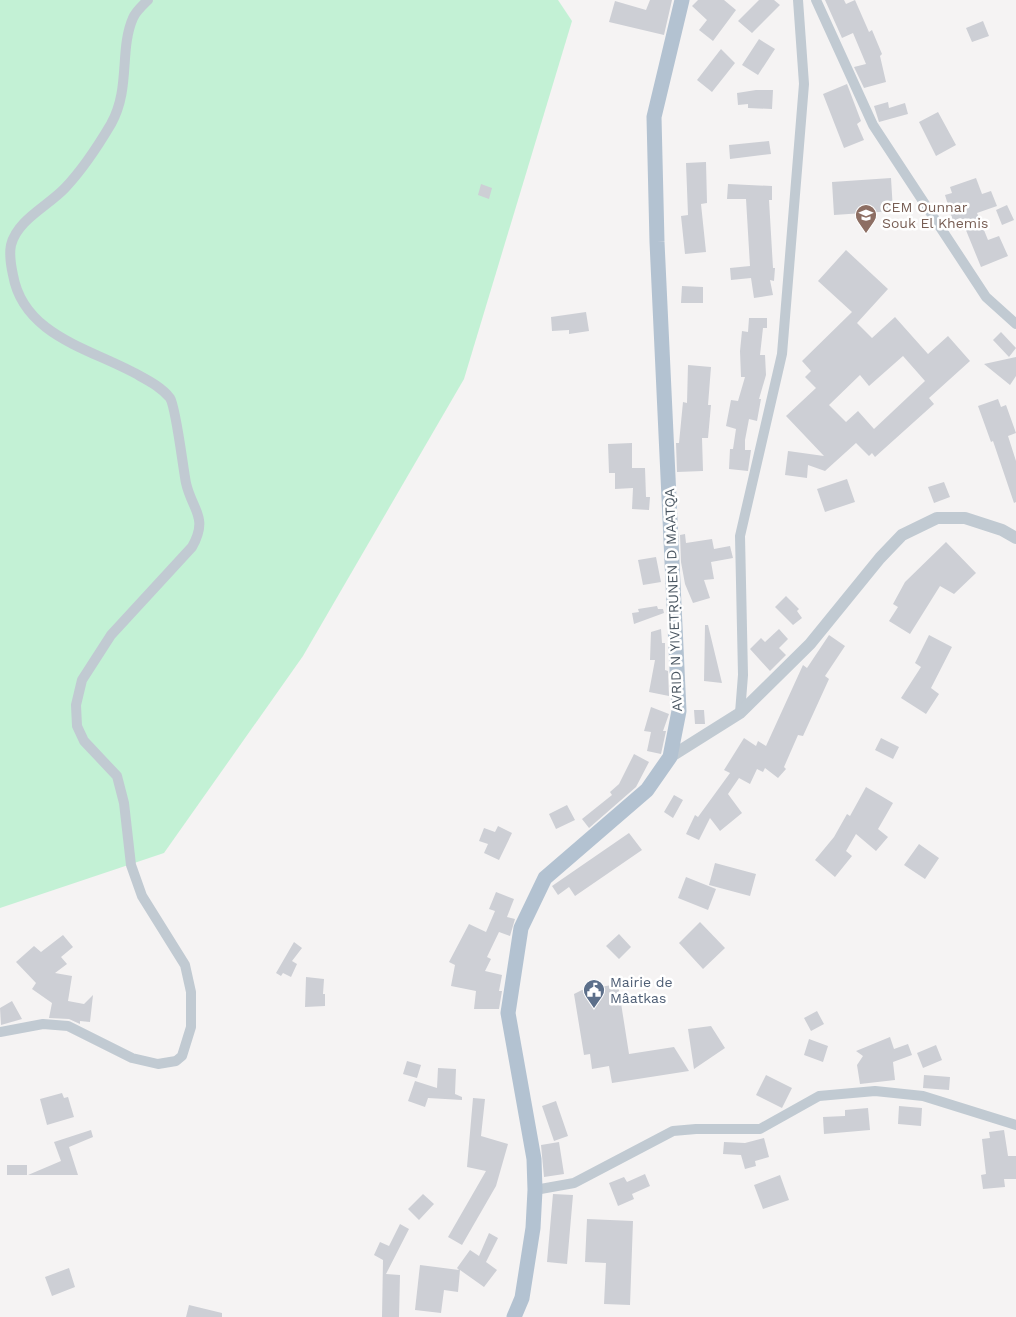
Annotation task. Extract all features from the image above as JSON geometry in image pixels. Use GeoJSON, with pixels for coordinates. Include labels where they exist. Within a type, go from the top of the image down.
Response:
{"type":"FeatureCollection","features":[{"type":"Feature","properties":{"kind":"main road","name":"AVRID N YIVETṚUNEN D MAATQA"},"geometry":{"type":"LineString","coordinates":[[514,1317],[522,1298],[533,1228],[535,1190],[534,1160],[508,1013],[521,928],[545,878],[647,790],[670,756],[679,712],[658,251],[654,116],[682,0]]}},
{"type":"Feature","properties":{"kind":"street"},"geometry":{"type":"LineString","coordinates":[[0,1032],[43,1024],[68,1026],[132,1058],[158,1064],[176,1061],[182,1056],[191,1027],[191,992],[185,966],[142,896],[131,865],[124,803],[117,776],[84,741],[78,726],[76,705],[82,680],[111,634],[192,547],[198,533],[199,514],[187,486],[171,400],[161,388],[118,363],[54,335],[27,311],[16,291],[10,260],[11,245],[22,226],[65,188],[96,148],[116,115],[125,79],[127,37],[134,16],[148,0]]}},
{"type":"Feature","properties":{"kind":"street"},"geometry":{"type":"LineString","coordinates":[[740,713],[744,675],[740,536],[782,354],[804,84],[798,0]]}},
{"type":"Feature","properties":{"kind":"street"},"geometry":{"type":"LineString","coordinates":[[816,0],[872,125],[986,297],[1016,324]]}},
{"type":"Feature","properties":{"kind":"street"},"geometry":{"type":"LineString","coordinates":[[670,756],[740,713],[810,644],[880,558],[902,535],[936,518],[964,518],[1002,530],[1016,538]]}},
{"type":"Feature","properties":{"kind":"street"},"geometry":{"type":"LineString","coordinates":[[535,1190],[574,1183],[673,1132],[696,1129],[760,1129],[820,1096],[875,1091],[923,1096],[1016,1125]]}},
{"type":"Feature","properties":{"kind":"green space"},"geometry":{"type":"Polygon","coordinates":[[[0,0],[558,0],[572,21],[464,379],[303,656],[164,853],[0,908],[0,0]]]}},
{"type":"Feature","properties":{"kind":"building"},"geometry":{"type":"Polygon","coordinates":[[[650,0],[672,0],[664,35],[609,22],[615,1],[646,10],[650,0]]]}},
{"type":"Feature","properties":{"kind":"building"},"geometry":{"type":"Polygon","coordinates":[[[698,0],[724,0],[736,10],[713,41],[699,30],[707,20],[692,6],[698,0]]]}},
{"type":"Feature","properties":{"kind":"building"},"geometry":{"type":"Polygon","coordinates":[[[759,0],[774,0],[780,5],[752,33],[738,21],[759,0]]]}},
{"type":"Feature","properties":{"kind":"building"},"geometry":{"type":"Polygon","coordinates":[[[825,0],[844,0],[846,4],[855,0],[869,32],[872,30],[882,54],[880,56],[886,82],[864,88],[854,67],[866,64],[853,33],[842,38],[825,0]]]}},
{"type":"Feature","properties":{"kind":"building"},"geometry":{"type":"Polygon","coordinates":[[[983,21],[989,36],[972,42],[966,28],[983,21]]]}},
{"type":"Feature","properties":{"kind":"building"},"geometry":{"type":"Polygon","coordinates":[[[759,39],[775,49],[758,75],[742,65],[759,39]]]}},
{"type":"Feature","properties":{"kind":"building"},"geometry":{"type":"Polygon","coordinates":[[[721,49],[735,63],[712,92],[697,80],[721,49]]]}},
{"type":"Feature","properties":{"kind":"building"},"geometry":{"type":"Polygon","coordinates":[[[847,84],[861,121],[857,124],[864,140],[844,148],[823,94],[847,84]]]}},
{"type":"Feature","properties":{"kind":"building"},"geometry":{"type":"Polygon","coordinates":[[[773,90],[772,109],[748,108],[748,104],[738,105],[737,93],[773,90]]]}},
{"type":"Feature","properties":{"kind":"building"},"geometry":{"type":"Polygon","coordinates":[[[888,102],[889,108],[905,103],[908,114],[879,122],[874,106],[888,102]]]}},
{"type":"Feature","properties":{"kind":"building"},"geometry":{"type":"Polygon","coordinates":[[[938,112],[956,145],[936,156],[919,122],[938,112]]]}},
{"type":"Feature","properties":{"kind":"building"},"geometry":{"type":"Polygon","coordinates":[[[769,141],[771,154],[730,159],[729,145],[769,141]]]}},
{"type":"Feature","properties":{"kind":"building"},"geometry":{"type":"Polygon","coordinates":[[[706,162],[707,203],[701,204],[706,252],[685,254],[681,216],[688,215],[686,163],[706,162]]]}},
{"type":"Feature","properties":{"kind":"building"},"geometry":{"type":"Polygon","coordinates":[[[891,178],[893,211],[834,215],[832,182],[891,178]]]}},
{"type":"Feature","properties":{"kind":"building"},"geometry":{"type":"Polygon","coordinates":[[[976,178],[982,194],[991,191],[997,206],[977,213],[988,240],[999,236],[1008,256],[981,267],[961,218],[953,221],[945,195],[952,193],[950,187],[976,178]]]}},
{"type":"Feature","properties":{"kind":"building"},"geometry":{"type":"Polygon","coordinates":[[[481,184],[492,188],[489,199],[478,195],[481,184]]]}},
{"type":"Feature","properties":{"kind":"building"},"geometry":{"type":"Polygon","coordinates":[[[728,184],[772,186],[772,200],[769,200],[773,268],[775,268],[774,281],[770,280],[773,295],[754,298],[751,278],[731,280],[730,268],[750,266],[746,199],[727,199],[728,184]]]}},
{"type":"Feature","properties":{"kind":"building"},"geometry":{"type":"Polygon","coordinates":[[[1007,205],[1014,220],[1002,225],[996,210],[1007,205]]]}},
{"type":"Feature","properties":{"kind":"building"},"geometry":{"type":"Polygon","coordinates":[[[846,250],[888,289],[857,323],[872,338],[895,317],[928,354],[948,336],[970,361],[929,398],[934,404],[875,457],[872,453],[869,456],[856,443],[825,471],[808,465],[807,478],[785,475],[788,451],[824,456],[786,416],[816,388],[805,377],[811,371],[802,361],[852,312],[818,281],[846,250]],[[903,356],[869,386],[860,375],[829,405],[846,422],[858,411],[874,429],[925,381],[903,356]]]}},
{"type":"Feature","properties":{"kind":"building"},"geometry":{"type":"Polygon","coordinates":[[[682,286],[703,287],[703,303],[681,303],[682,286]]]}},
{"type":"Feature","properties":{"kind":"building"},"geometry":{"type":"Polygon","coordinates":[[[586,312],[589,331],[569,334],[569,330],[552,331],[551,317],[586,312]]]}},
{"type":"Feature","properties":{"kind":"building"},"geometry":{"type":"Polygon","coordinates":[[[749,318],[767,318],[767,328],[763,328],[760,355],[765,355],[766,375],[759,399],[761,399],[757,421],[749,419],[745,440],[745,450],[751,450],[748,471],[729,469],[730,449],[733,449],[736,429],[726,426],[731,400],[738,401],[745,377],[741,377],[740,351],[742,331],[748,332],[749,318]]]}},
{"type":"Feature","properties":{"kind":"building"},"geometry":{"type":"Polygon","coordinates":[[[1001,332],[1016,348],[1009,357],[993,340],[1001,332]]]}},
{"type":"Feature","properties":{"kind":"building"},"geometry":{"type":"Polygon","coordinates":[[[1016,357],[1016,376],[1010,385],[984,364],[1016,357]]]}},
{"type":"Feature","properties":{"kind":"building"},"geometry":{"type":"Polygon","coordinates":[[[688,365],[711,367],[708,405],[711,405],[708,438],[702,438],[703,471],[677,472],[676,443],[679,443],[683,402],[687,403],[688,365]]]}},
{"type":"Feature","properties":{"kind":"building"},"geometry":{"type":"Polygon","coordinates":[[[998,399],[1001,407],[1006,405],[1016,433],[1008,436],[1016,461],[1016,502],[1014,503],[993,441],[991,442],[978,406],[998,399]]]}},
{"type":"Feature","properties":{"kind":"building"},"geometry":{"type":"Polygon","coordinates":[[[632,443],[632,468],[645,468],[646,497],[650,497],[649,510],[632,509],[633,488],[615,489],[615,473],[609,473],[608,444],[632,443]]]}},
{"type":"Feature","properties":{"kind":"building"},"geometry":{"type":"Polygon","coordinates":[[[847,479],[855,502],[825,512],[817,489],[847,479]]]}},
{"type":"Feature","properties":{"kind":"building"},"geometry":{"type":"Polygon","coordinates":[[[944,482],[950,497],[934,503],[928,487],[944,482]]]}},
{"type":"Feature","properties":{"kind":"building"},"geometry":{"type":"Polygon","coordinates":[[[685,534],[686,543],[712,539],[714,549],[730,546],[733,558],[711,562],[714,579],[704,580],[710,598],[693,603],[685,584],[681,562],[680,535],[685,534]]]}},
{"type":"Feature","properties":{"kind":"building"},"geometry":{"type":"Polygon","coordinates":[[[946,542],[976,573],[954,594],[940,586],[910,634],[889,621],[898,607],[893,604],[905,582],[946,542]]]}},
{"type":"Feature","properties":{"kind":"building"},"geometry":{"type":"Polygon","coordinates":[[[656,557],[661,582],[643,585],[638,560],[656,557]]]}},
{"type":"Feature","properties":{"kind":"building"},"geometry":{"type":"Polygon","coordinates":[[[786,596],[799,609],[797,611],[802,618],[793,625],[775,607],[786,596]]]}},
{"type":"Feature","properties":{"kind":"building"},"geometry":{"type":"Polygon","coordinates":[[[657,606],[658,609],[663,609],[664,613],[634,624],[632,613],[639,612],[638,609],[657,606]]]}},
{"type":"Feature","properties":{"kind":"building"},"geometry":{"type":"Polygon","coordinates":[[[705,625],[708,625],[722,683],[704,681],[705,625]]]}},
{"type":"Feature","properties":{"kind":"building"},"geometry":{"type":"Polygon","coordinates":[[[661,629],[662,643],[665,643],[665,670],[668,671],[669,696],[649,692],[655,660],[650,660],[651,632],[661,629]]]}},
{"type":"Feature","properties":{"kind":"building"},"geometry":{"type":"Polygon","coordinates":[[[779,629],[788,639],[779,648],[786,655],[770,671],[750,649],[761,638],[765,642],[779,629]]]}},
{"type":"Feature","properties":{"kind":"building"},"geometry":{"type":"Polygon","coordinates":[[[829,635],[845,646],[825,676],[829,679],[803,736],[798,735],[784,767],[786,769],[778,778],[765,768],[763,772],[757,769],[750,784],[739,778],[728,794],[742,813],[720,831],[710,818],[699,840],[686,834],[695,815],[698,817],[730,773],[724,770],[744,738],[756,746],[758,741],[766,746],[803,665],[807,668],[829,635]]]}},
{"type":"Feature","properties":{"kind":"building"},"geometry":{"type":"Polygon","coordinates":[[[929,635],[952,647],[931,688],[939,694],[926,714],[901,698],[921,667],[915,663],[929,635]]]}},
{"type":"Feature","properties":{"kind":"building"},"geometry":{"type":"Polygon","coordinates":[[[651,707],[669,714],[663,731],[666,731],[661,754],[647,751],[651,732],[644,731],[651,707]]]}},
{"type":"Feature","properties":{"kind":"building"},"geometry":{"type":"Polygon","coordinates":[[[694,710],[704,710],[705,724],[695,724],[694,710]]]}},
{"type":"Feature","properties":{"kind":"building"},"geometry":{"type":"Polygon","coordinates":[[[881,738],[899,747],[893,759],[875,750],[881,738]]]}},
{"type":"Feature","properties":{"kind":"building"},"geometry":{"type":"Polygon","coordinates":[[[634,754],[649,762],[636,787],[589,828],[582,819],[612,795],[610,792],[619,784],[634,754]]]}},
{"type":"Feature","properties":{"kind":"building"},"geometry":{"type":"Polygon","coordinates":[[[866,787],[893,803],[878,829],[888,837],[876,851],[856,834],[846,851],[852,856],[835,877],[815,860],[834,837],[847,814],[850,816],[866,787]]]}},
{"type":"Feature","properties":{"kind":"building"},"geometry":{"type":"Polygon","coordinates":[[[674,795],[683,800],[673,818],[664,812],[674,795]]]}},
{"type":"Feature","properties":{"kind":"building"},"geometry":{"type":"Polygon","coordinates":[[[567,805],[575,820],[556,829],[549,814],[567,805]]]}},
{"type":"Feature","properties":{"kind":"building"},"geometry":{"type":"Polygon","coordinates":[[[498,826],[512,833],[499,860],[484,853],[488,844],[479,841],[484,828],[495,832],[498,826]]]}},
{"type":"Feature","properties":{"kind":"building"},"geometry":{"type":"Polygon","coordinates":[[[629,833],[642,850],[575,896],[569,887],[558,895],[552,886],[629,833]]]}},
{"type":"Feature","properties":{"kind":"building"},"geometry":{"type":"Polygon","coordinates":[[[919,844],[939,858],[925,879],[904,865],[919,844]]]}},
{"type":"Feature","properties":{"kind":"building"},"geometry":{"type":"Polygon","coordinates":[[[715,863],[756,874],[750,896],[709,885],[715,863]]]}},
{"type":"Feature","properties":{"kind":"building"},"geometry":{"type":"Polygon","coordinates":[[[686,877],[716,889],[708,910],[678,898],[686,877]]]}},
{"type":"Feature","properties":{"kind":"building"},"geometry":{"type":"Polygon","coordinates":[[[496,892],[514,899],[507,917],[515,919],[510,936],[499,932],[487,957],[491,959],[485,971],[502,975],[499,991],[502,991],[499,1009],[474,1009],[476,991],[451,986],[455,965],[449,962],[469,924],[486,932],[495,911],[489,909],[496,892]]]}},
{"type":"Feature","properties":{"kind":"building"},"geometry":{"type":"Polygon","coordinates":[[[700,922],[725,948],[703,969],[679,943],[700,922]]]}},
{"type":"Feature","properties":{"kind":"building"},"geometry":{"type":"Polygon","coordinates":[[[619,934],[631,947],[619,959],[606,946],[619,934]]]}},
{"type":"Feature","properties":{"kind":"building"},"geometry":{"type":"Polygon","coordinates":[[[63,935],[73,947],[61,957],[67,964],[55,973],[72,976],[68,1001],[84,1004],[93,995],[90,1022],[80,1021],[80,1024],[69,1019],[49,1018],[52,1003],[32,989],[36,983],[16,962],[34,946],[41,952],[63,935]]]}},
{"type":"Feature","properties":{"kind":"building"},"geometry":{"type":"Polygon","coordinates":[[[294,942],[302,948],[292,961],[297,964],[291,977],[283,973],[281,976],[276,973],[294,942]]]}},
{"type":"Feature","properties":{"kind":"building"},"geometry":{"type":"Polygon","coordinates":[[[306,977],[324,979],[323,994],[325,994],[325,1006],[305,1007],[306,977]]]}},
{"type":"Feature","properties":{"kind":"building"},"geometry":{"type":"Polygon","coordinates":[[[618,984],[629,1054],[674,1047],[689,1071],[612,1083],[609,1066],[592,1069],[590,1054],[584,1055],[574,994],[582,990],[618,984]]]}},
{"type":"Feature","properties":{"kind":"building"},"geometry":{"type":"Polygon","coordinates":[[[12,1001],[22,1019],[1,1025],[0,1008],[12,1001]]]}},
{"type":"Feature","properties":{"kind":"building"},"geometry":{"type":"Polygon","coordinates":[[[817,1011],[824,1024],[811,1031],[804,1018],[817,1011]]]}},
{"type":"Feature","properties":{"kind":"building"},"geometry":{"type":"Polygon","coordinates":[[[711,1026],[725,1048],[694,1069],[688,1029],[711,1026]]]}},
{"type":"Feature","properties":{"kind":"building"},"geometry":{"type":"Polygon","coordinates":[[[890,1037],[894,1049],[908,1044],[912,1055],[893,1062],[895,1080],[860,1084],[857,1065],[863,1056],[856,1051],[890,1037]]]}},
{"type":"Feature","properties":{"kind":"building"},"geometry":{"type":"Polygon","coordinates":[[[809,1039],[828,1046],[823,1062],[804,1055],[809,1039]]]}},
{"type":"Feature","properties":{"kind":"building"},"geometry":{"type":"Polygon","coordinates":[[[936,1045],[942,1060],[923,1068],[917,1053],[936,1045]]]}},
{"type":"Feature","properties":{"kind":"building"},"geometry":{"type":"Polygon","coordinates":[[[407,1061],[421,1065],[417,1078],[403,1074],[407,1061]]]}},
{"type":"Feature","properties":{"kind":"building"},"geometry":{"type":"Polygon","coordinates":[[[438,1068],[456,1069],[455,1094],[462,1097],[462,1100],[428,1098],[425,1107],[408,1101],[415,1081],[437,1088],[438,1068]]]}},
{"type":"Feature","properties":{"kind":"building"},"geometry":{"type":"Polygon","coordinates":[[[766,1075],[792,1088],[782,1108],[756,1095],[766,1075]]]}},
{"type":"Feature","properties":{"kind":"building"},"geometry":{"type":"Polygon","coordinates":[[[924,1075],[950,1077],[949,1090],[923,1088],[924,1075]]]}},
{"type":"Feature","properties":{"kind":"building"},"geometry":{"type":"Polygon","coordinates":[[[62,1093],[64,1098],[68,1097],[74,1117],[47,1125],[40,1099],[62,1093]]]}},
{"type":"Feature","properties":{"kind":"building"},"geometry":{"type":"Polygon","coordinates":[[[473,1098],[485,1099],[481,1136],[508,1144],[496,1186],[462,1245],[448,1237],[486,1171],[467,1167],[473,1098]]]}},
{"type":"Feature","properties":{"kind":"building"},"geometry":{"type":"Polygon","coordinates":[[[556,1101],[568,1136],[554,1141],[542,1106],[556,1101]]]}},
{"type":"Feature","properties":{"kind":"building"},"geometry":{"type":"Polygon","coordinates":[[[899,1106],[922,1108],[921,1126],[898,1124],[899,1106]]]}},
{"type":"Feature","properties":{"kind":"building"},"geometry":{"type":"Polygon","coordinates":[[[868,1108],[870,1130],[824,1134],[823,1117],[845,1116],[845,1110],[868,1108]]]}},
{"type":"Feature","properties":{"kind":"building"},"geometry":{"type":"Polygon","coordinates":[[[91,1130],[93,1137],[69,1147],[78,1175],[28,1175],[61,1161],[54,1142],[91,1130]]]}},
{"type":"Feature","properties":{"kind":"building"},"geometry":{"type":"Polygon","coordinates":[[[1004,1130],[1008,1156],[1016,1156],[1016,1179],[1004,1179],[1005,1187],[983,1189],[981,1175],[986,1174],[982,1139],[990,1138],[989,1132],[1004,1130]]]}},
{"type":"Feature","properties":{"kind":"building"},"geometry":{"type":"Polygon","coordinates":[[[764,1138],[769,1157],[755,1161],[756,1166],[745,1169],[741,1155],[723,1154],[724,1142],[745,1143],[764,1138]]]}},
{"type":"Feature","properties":{"kind":"building"},"geometry":{"type":"Polygon","coordinates":[[[559,1142],[564,1174],[544,1177],[541,1145],[559,1142]]]}},
{"type":"Feature","properties":{"kind":"building"},"geometry":{"type":"Polygon","coordinates":[[[7,1165],[27,1165],[27,1175],[7,1175],[7,1165]]]}},
{"type":"Feature","properties":{"kind":"building"},"geometry":{"type":"Polygon","coordinates":[[[645,1174],[650,1186],[632,1194],[634,1199],[618,1206],[609,1183],[624,1177],[627,1182],[645,1174]]]}},
{"type":"Feature","properties":{"kind":"building"},"geometry":{"type":"Polygon","coordinates":[[[780,1175],[789,1200],[763,1209],[754,1185],[780,1175]]]}},
{"type":"Feature","properties":{"kind":"building"},"geometry":{"type":"Polygon","coordinates":[[[423,1194],[434,1204],[419,1220],[408,1209],[423,1194]]]}},
{"type":"Feature","properties":{"kind":"building"},"geometry":{"type":"Polygon","coordinates":[[[553,1194],[573,1195],[567,1264],[547,1262],[553,1194]]]}},
{"type":"Feature","properties":{"kind":"building"},"geometry":{"type":"Polygon","coordinates":[[[587,1219],[633,1221],[630,1305],[604,1304],[606,1263],[585,1262],[587,1219]]]}},
{"type":"Feature","properties":{"kind":"building"},"geometry":{"type":"Polygon","coordinates":[[[400,1224],[409,1229],[386,1274],[400,1275],[399,1317],[382,1317],[383,1260],[374,1255],[380,1242],[389,1246],[400,1224]]]}},
{"type":"Feature","properties":{"kind":"building"},"geometry":{"type":"Polygon","coordinates":[[[489,1233],[498,1238],[486,1262],[497,1270],[484,1287],[460,1270],[458,1292],[444,1290],[441,1313],[415,1310],[420,1265],[459,1270],[457,1268],[470,1250],[479,1256],[489,1233]]]}},
{"type":"Feature","properties":{"kind":"building"},"geometry":{"type":"Polygon","coordinates":[[[69,1268],[75,1287],[52,1296],[45,1277],[69,1268]]]}},
{"type":"Feature","properties":{"kind":"building"},"geometry":{"type":"Polygon","coordinates":[[[189,1305],[222,1313],[222,1317],[186,1317],[189,1305]]]}},
{"type":"Feature","properties":{"kind":"place","name":"CEM Ounnar Souk El Khemis"},"geometry":{"type":"Point","coordinates":[866,234]}},
{"type":"Feature","properties":{"kind":"place","name":"Mairie de Mâatkas"},"geometry":{"type":"Point","coordinates":[594,1009]}}]}
